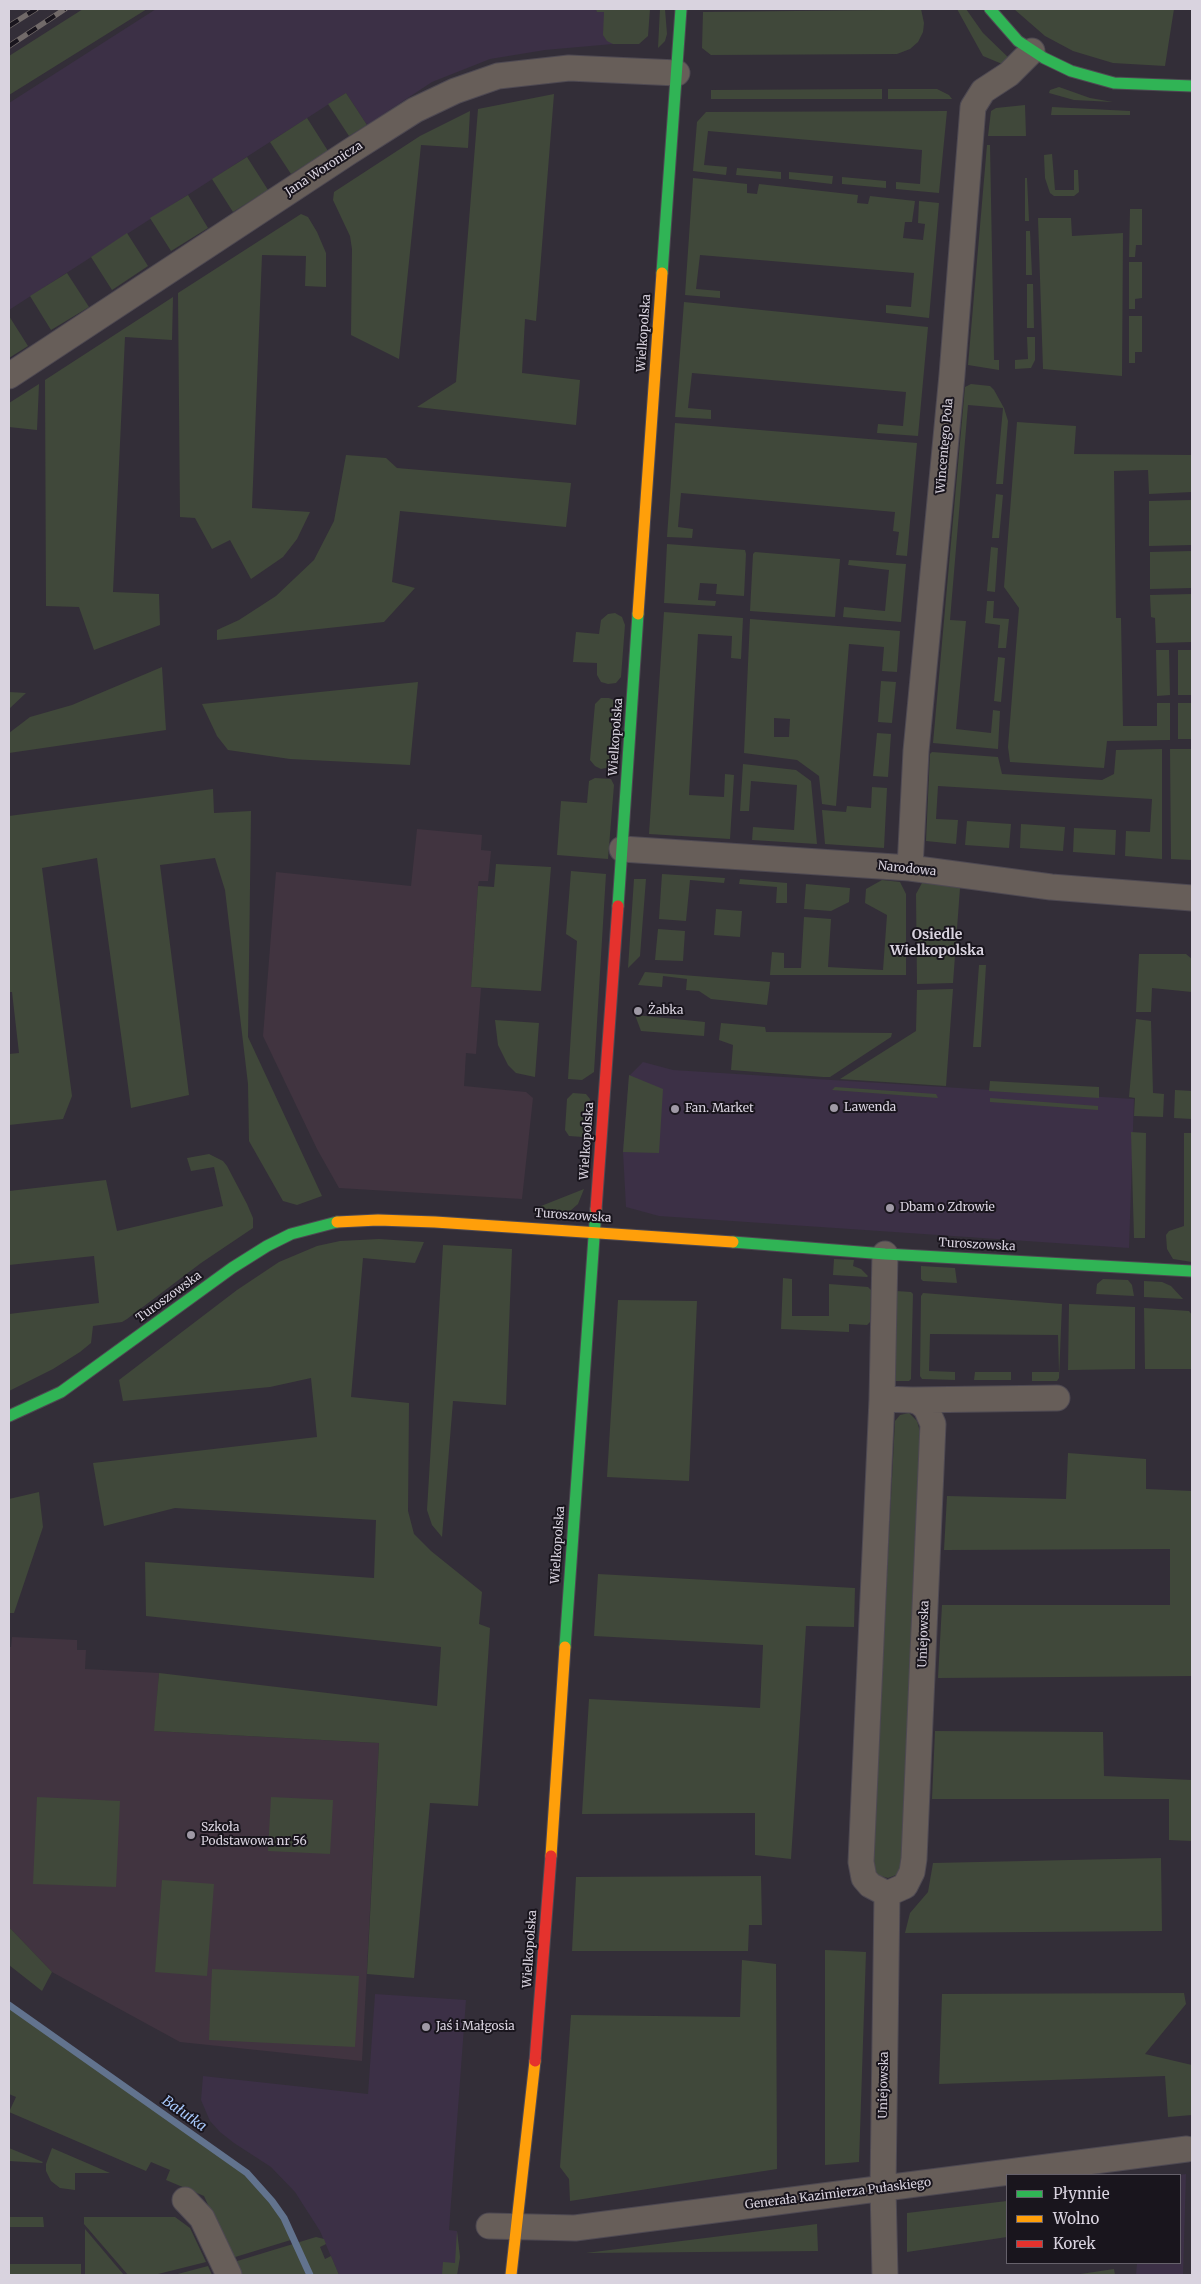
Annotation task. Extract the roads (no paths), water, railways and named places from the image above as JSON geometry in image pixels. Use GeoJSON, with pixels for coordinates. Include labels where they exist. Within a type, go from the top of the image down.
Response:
{"type":"FeatureCollection","features":[{"type":"Feature","properties":{"kind":"street","name":"Wielkopolska"},"geometry":{"type":"LineString","coordinates":[[511,2275],[531,2107],[542,1978],[682,9]]}},
{"type":"Feature","properties":{"kind":"street"},"geometry":{"type":"LineString","coordinates":[[990,9],[1006,29],[1032,51],[1071,72],[1100,80],[1129,84],[1192,86]]}},
{"type":"Feature","properties":{"kind":"street","name":"Wincentego Pola"},"geometry":{"type":"LineString","coordinates":[[910,868],[917,746],[952,375],[973,107],[983,91],[1009,74],[1032,51]]}},
{"type":"Feature","properties":{"kind":"street","name":"Jana Woronicza"},"geometry":{"type":"LineString","coordinates":[[9,376],[349,152],[415,110],[456,91],[498,76],[569,68],[677,73]]}},
{"type":"Feature","properties":{"kind":"street","name":"Narodowa"},"geometry":{"type":"LineString","coordinates":[[622,849],[910,868],[1051,887],[1192,898]]}},
{"type":"Feature","properties":{"kind":"street","name":"Turoszowska"},"geometry":{"type":"LineString","coordinates":[[9,1416],[61,1392],[232,1268],[280,1239],[304,1230],[342,1221],[398,1220],[594,1232],[885,1254],[1192,1271]]}},
{"type":"Feature","properties":{"kind":"street"},"geometry":{"type":"LineString","coordinates":[[885,1254],[882,1399],[861,1862],[864,1878],[887,1894]]}},
{"type":"Feature","properties":{"kind":"street"},"geometry":{"type":"LineString","coordinates":[[882,1399],[1057,1398]]}},
{"type":"Feature","properties":{"kind":"street","name":"Uniejowska"},"geometry":{"type":"LineString","coordinates":[[885,2275],[883,2188],[887,1894],[905,1886],[909,1881],[915,1849],[933,1424],[926,1408],[912,1400]]}},
{"type":"Feature","properties":{"kind":"street","name":"Generała Kazimierza Pułaskiego"},"geometry":{"type":"LineString","coordinates":[[489,2226],[575,2228],[1187,2149]]}},
{"type":"Feature","properties":{"kind":"street"},"geometry":{"type":"LineString","coordinates":[[185,2200],[202,2218],[229,2275]]}},
{"type":"Feature","properties":{"kind":"waterway","name":"Bałutka"},"geometry":{"type":"LineString","coordinates":[[9,2005],[247,2173],[272,2201],[284,2218],[310,2275]]}},
{"type":"Feature","properties":{"kind":"railway"},"geometry":{"type":"LineString","coordinates":[[9,26],[36,9]]}},
{"type":"Feature","properties":{"kind":"railway"},"geometry":{"type":"LineString","coordinates":[[9,46],[65,9]]}},
{"type":"Feature","properties":{"kind":"place","name":"Żabka"},"geometry":{"type":"Point","coordinates":[638,1011]}},
{"type":"Feature","properties":{"kind":"place","name":"Lawenda"},"geometry":{"type":"Point","coordinates":[834,1108]}},
{"type":"Feature","properties":{"kind":"place","name":"Fan. Market"},"geometry":{"type":"Point","coordinates":[675,1109]}},
{"type":"Feature","properties":{"kind":"place","name":"Dbam o Zdrowie"},"geometry":{"type":"Point","coordinates":[890,1208]}},
{"type":"Feature","properties":{"kind":"place","name":"Szkoła Podstawowa nr 56"},"geometry":{"type":"Point","coordinates":[191,1835]}},
{"type":"Feature","properties":{"kind":"place","name":"Jaś i Małgosia"},"geometry":{"type":"Point","coordinates":[426,2027]}},
{"type":"Feature","properties":{"kind":"district","name":"Osiedle Wielkopolska"},"geometry":{"type":"Point","coordinates":[937,944]}}]}
